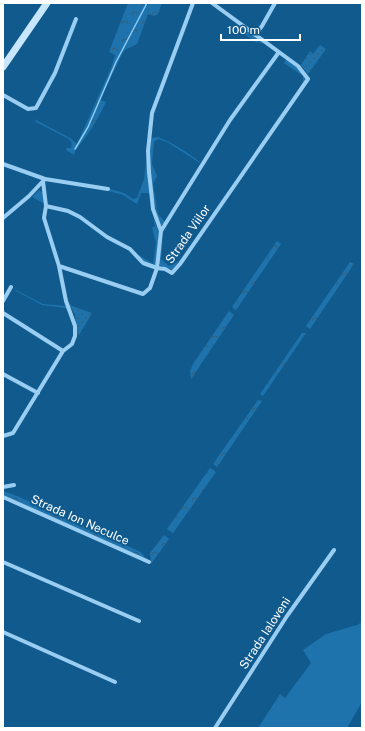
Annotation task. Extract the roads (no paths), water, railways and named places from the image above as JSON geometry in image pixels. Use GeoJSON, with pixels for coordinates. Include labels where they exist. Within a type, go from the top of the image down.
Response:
{"type":"FeatureCollection","features":[{"type":"Feature","properties":{"kind":"street"},"geometry":{"type":"LineString","coordinates":[[3,67],[47,3]]}},
{"type":"Feature","properties":{"kind":"street"},"geometry":{"type":"LineString","coordinates":[[161,231],[152,209],[149,172],[148,151],[152,113],[193,3]]}},
{"type":"Feature","properties":{"kind":"street","name":"Strada Viilor"},"geometry":{"type":"LineString","coordinates":[[212,3],[298,66],[308,79],[180,264],[172,273],[165,269],[157,268],[161,231],[230,120],[278,52]]}},
{"type":"Feature","properties":{"kind":"street"},"geometry":{"type":"LineString","coordinates":[[255,34],[262,26],[275,3]]}},
{"type":"Feature","properties":{"kind":"street"},"geometry":{"type":"LineString","coordinates":[[3,95],[28,109],[36,108],[55,73],[76,19]]}},
{"type":"Feature","properties":{"kind":"street"},"geometry":{"type":"LineString","coordinates":[[3,164],[44,180],[108,189]]}},
{"type":"Feature","properties":{"kind":"street"},"geometry":{"type":"LineString","coordinates":[[4,435],[13,433],[63,351],[72,344],[76,331],[75,321],[64,294],[59,266],[44,218],[46,206],[44,180]]}},
{"type":"Feature","properties":{"kind":"street"},"geometry":{"type":"LineString","coordinates":[[3,218],[29,196],[44,180]]}},
{"type":"Feature","properties":{"kind":"street"},"geometry":{"type":"LineString","coordinates":[[46,206],[68,211],[80,217],[107,237],[130,249],[143,263],[157,268],[150,288],[143,294],[59,266]]}},
{"type":"Feature","properties":{"kind":"street"},"geometry":{"type":"LineString","coordinates":[[3,301],[11,288]]}},
{"type":"Feature","properties":{"kind":"street"},"geometry":{"type":"LineString","coordinates":[[3,313],[63,351]]}},
{"type":"Feature","properties":{"kind":"street"},"geometry":{"type":"LineString","coordinates":[[3,374],[38,393]]}},
{"type":"Feature","properties":{"kind":"street"},"geometry":{"type":"LineString","coordinates":[[3,487],[14,485]]}},
{"type":"Feature","properties":{"kind":"street","name":"Strada Ion Neculce"},"geometry":{"type":"LineString","coordinates":[[3,497],[149,562]]}},
{"type":"Feature","properties":{"kind":"street","name":"Strada Ialoveni"},"geometry":{"type":"LineString","coordinates":[[215,728],[287,616],[334,550]]}},
{"type":"Feature","properties":{"kind":"street"},"geometry":{"type":"LineString","coordinates":[[3,562],[139,621]]}},
{"type":"Feature","properties":{"kind":"street"},"geometry":{"type":"LineString","coordinates":[[3,632],[115,682]]}},
{"type":"Feature","properties":{"kind":"waterway"},"geometry":{"type":"LineString","coordinates":[[75,149],[88,127],[116,62],[147,3]]}}]}
